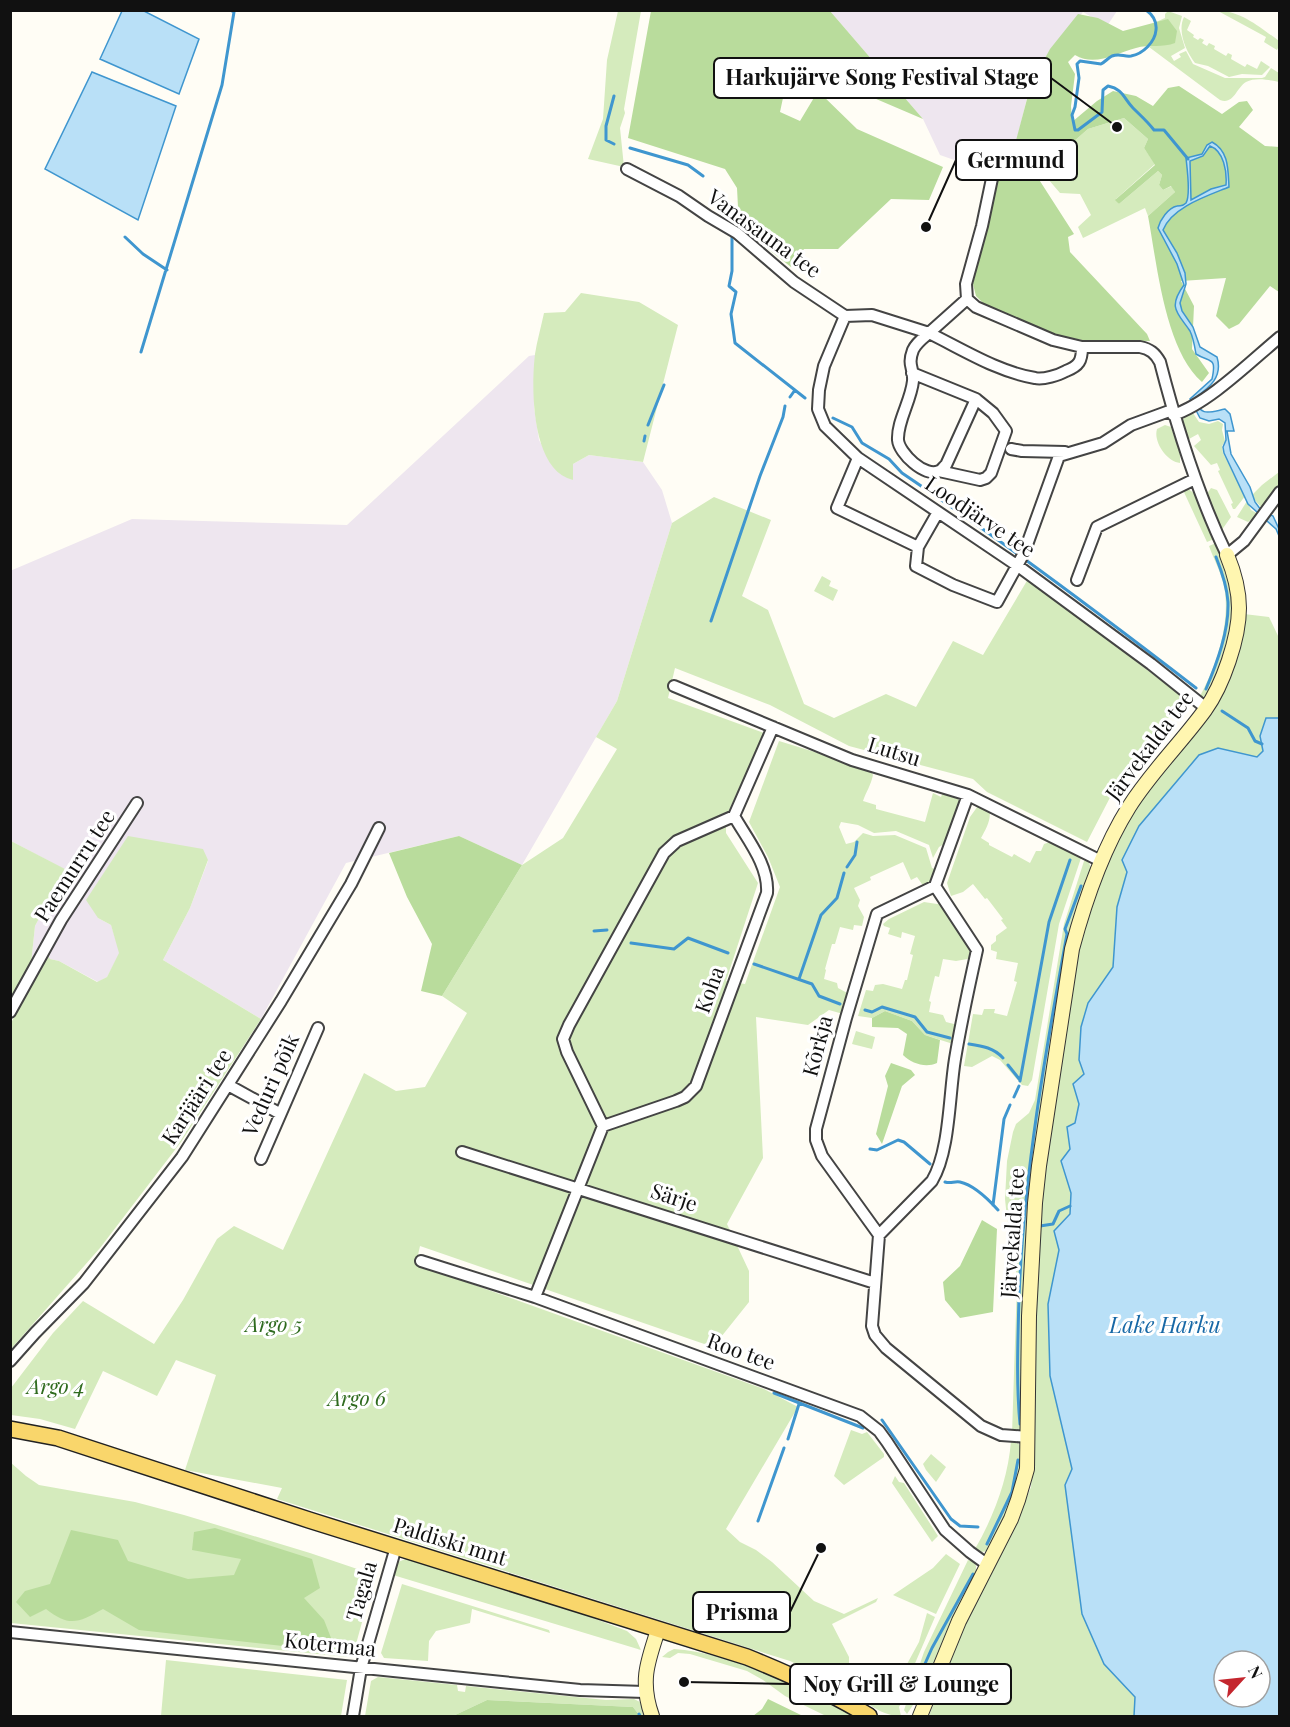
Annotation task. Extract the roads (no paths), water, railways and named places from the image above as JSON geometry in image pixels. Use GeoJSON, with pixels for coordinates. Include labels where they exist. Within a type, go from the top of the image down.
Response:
{"type":"FeatureCollection","features":[{"type":"Feature","properties":{"kind":"main road","name":"Paldiski mnt"},"geometry":{"type":"LineString","coordinates":[[10,1429],[58,1438],[747,1657],[795,1677],[869,1716]]}},
{"type":"Feature","properties":{"kind":"street"},"geometry":{"type":"LineString","coordinates":[[912,373],[976,399],[993,413],[1006,431],[991,473],[986,478],[980,480],[939,471],[933,472],[917,466],[903,453],[898,442],[913,382],[909,363],[914,346],[967,299],[966,284],[982,226],[998,150]]}},
{"type":"Feature","properties":{"kind":"street","name":"Vanasauna tee"},"geometry":{"type":"LineString","coordinates":[[627,169],[679,195],[737,233],[794,282],[845,316]]}},
{"type":"Feature","properties":{"kind":"street","name":"Järvekalda tee"},"geometry":{"type":"LineString","coordinates":[[920,1716],[959,1621],[1018,1500],[1027,1470],[1029,1316],[1039,1166],[1072,949],[1101,861],[1130,805],[1206,708],[1218,688],[1227,665],[1239,610],[1236,581],[1195,479],[1156,354],[1148,348],[1082,347],[1053,340],[976,307],[967,299]]}},
{"type":"Feature","properties":{"kind":"street"},"geometry":{"type":"LineString","coordinates":[[845,316],[872,315],[929,333],[991,363],[1037,379],[1065,372],[1079,364],[1082,358],[1082,347]]}},
{"type":"Feature","properties":{"kind":"street","name":"Loodjärve tee"},"geometry":{"type":"LineString","coordinates":[[845,316],[824,366],[818,409],[825,426],[858,458],[938,512],[1020,560],[1206,708]]}},
{"type":"Feature","properties":{"kind":"street"},"geometry":{"type":"LineString","coordinates":[[1011,449],[1066,452],[1103,443],[1131,425],[1173,412],[1184,411],[1280,337]]}},
{"type":"Feature","properties":{"kind":"street"},"geometry":{"type":"LineString","coordinates":[[939,471],[946,465],[976,399]]}},
{"type":"Feature","properties":{"kind":"street"},"geometry":{"type":"LineString","coordinates":[[938,512],[918,547],[916,566],[953,585],[997,602],[1020,560],[1059,456],[1066,452]]}},
{"type":"Feature","properties":{"kind":"street"},"geometry":{"type":"LineString","coordinates":[[858,458],[837,508],[918,547]]}},
{"type":"Feature","properties":{"kind":"street"},"geometry":{"type":"LineString","coordinates":[[1077,580],[1097,527],[1195,479]]}},
{"type":"Feature","properties":{"kind":"street"},"geometry":{"type":"LineString","coordinates":[[1227,555],[1244,541],[1280,492]]}},
{"type":"Feature","properties":{"kind":"street","name":"Lutsu"},"geometry":{"type":"LineString","coordinates":[[674,686],[852,760],[968,795],[1101,861]]}},
{"type":"Feature","properties":{"kind":"street"},"geometry":{"type":"LineString","coordinates":[[535,1297],[603,1126],[563,1039],[663,853],[677,841],[734,816],[773,728]]}},
{"type":"Feature","properties":{"kind":"street"},"geometry":{"type":"LineString","coordinates":[[968,795],[935,886],[977,950],[955,1059],[942,1154],[938,1172],[932,1181],[879,1235],[873,1326],[875,1335],[885,1348],[981,1426],[1001,1435],[1028,1437]]}},
{"type":"Feature","properties":{"kind":"street","name":"Paemurru tee"},"geometry":{"type":"LineString","coordinates":[[10,1012],[61,920],[137,803]]}},
{"type":"Feature","properties":{"kind":"street","name":"Koha"},"geometry":{"type":"LineString","coordinates":[[603,1126],[676,1101],[685,1097],[696,1086],[767,893],[768,881],[764,868],[734,816]]}},
{"type":"Feature","properties":{"kind":"street","name":"Karjääri tee"},"geometry":{"type":"LineString","coordinates":[[10,1361],[84,1283],[182,1157],[281,1001],[351,884],[379,828]]}},
{"type":"Feature","properties":{"kind":"street","name":"Kõrkja"},"geometry":{"type":"LineString","coordinates":[[879,1235],[822,1156],[816,1140],[816,1129],[877,914],[935,886]]}},
{"type":"Feature","properties":{"kind":"street","name":"Veduri põik"},"geometry":{"type":"LineString","coordinates":[[261,1159],[279,1113],[318,1028]]}},
{"type":"Feature","properties":{"kind":"street"},"geometry":{"type":"LineString","coordinates":[[228,1085],[279,1113]]}},
{"type":"Feature","properties":{"kind":"street","name":"Särje"},"geometry":{"type":"LineString","coordinates":[[462,1152],[875,1283]]}},
{"type":"Feature","properties":{"kind":"street","name":"Roo tee"},"geometry":{"type":"LineString","coordinates":[[421,1261],[535,1297],[860,1416],[883,1437],[945,1530],[988,1565]]}},
{"type":"Feature","properties":{"kind":"street","name":"Tagala"},"geometry":{"type":"LineString","coordinates":[[353,1716],[361,1668],[396,1547]]}},
{"type":"Feature","properties":{"kind":"street"},"geometry":{"type":"LineString","coordinates":[[652,1716],[645,1692],[645,1670],[658,1630]]}},
{"type":"Feature","properties":{"kind":"street","name":"Kotermaa"},"geometry":{"type":"LineString","coordinates":[[10,1632],[591,1691],[645,1692]]}},
{"type":"Feature","properties":{"kind":"water"},"geometry":{"type":"Polygon","coordinates":[[[122,11],[144,11],[199,39],[179,94],[100,59],[122,11]]]}},
{"type":"Feature","properties":{"kind":"water"},"geometry":{"type":"Polygon","coordinates":[[[92,72],[176,106],[138,220],[45,169],[92,72]]]}},
{"type":"Feature","properties":{"kind":"water"},"geometry":{"type":"Polygon","coordinates":[[[1212,142],[1222,150],[1228,168],[1229,187],[1201,198],[1182,209],[1174,215],[1163,230],[1177,253],[1185,273],[1186,284],[1180,303],[1182,311],[1193,327],[1200,347],[1217,357],[1217,376],[1206,390],[1195,398],[1197,404],[1206,412],[1225,409],[1230,414],[1234,431],[1227,431],[1231,454],[1250,487],[1255,502],[1261,510],[1273,516],[1279,529],[1279,536],[1276,529],[1248,504],[1224,453],[1225,423],[1219,419],[1209,421],[1200,418],[1190,399],[1212,379],[1214,367],[1211,361],[1196,354],[1190,331],[1178,315],[1176,299],[1184,285],[1177,264],[1158,228],[1168,212],[1186,203],[1188,188],[1186,158],[1202,154],[1207,145],[1212,142]],[[1210,146],[1203,156],[1190,161],[1191,200],[1211,189],[1226,185],[1224,162],[1210,146]]]}},
{"type":"Feature","properties":{"kind":"water","name":"Lake Harku"},"geometry":{"type":"Polygon","coordinates":[[[1266,718],[1280,718],[1279,1716],[1134,1716],[1135,1697],[1104,1664],[1082,1614],[1065,1485],[1072,1469],[1050,1376],[1048,1304],[1059,1250],[1054,1231],[1070,1214],[1071,1193],[1061,1161],[1070,1149],[1067,1127],[1075,1123],[1079,1104],[1073,1084],[1084,1074],[1079,1060],[1081,1027],[1088,1003],[1113,967],[1117,907],[1127,872],[1122,860],[1139,826],[1199,755],[1218,748],[1257,757],[1263,751],[1260,736],[1266,718]]]}},
{"type":"Feature","properties":{"kind":"waterway"},"geometry":{"type":"LineString","coordinates":[[141,352],[222,85],[234,12],[230,10]]}},
{"type":"Feature","properties":{"kind":"waterway"},"geometry":{"type":"LineString","coordinates":[[1146,10],[1154,18],[1156,30],[1151,43],[1144,50],[1131,56],[1112,56],[1101,64],[1080,61],[1077,64],[1079,78],[1072,115],[1075,130],[1102,112],[1103,90],[1108,86],[1113,87],[1154,130],[1164,130],[1188,159]]}},
{"type":"Feature","properties":{"kind":"waterway"},"geometry":{"type":"LineString","coordinates":[[614,96],[606,126],[606,140],[614,144]]}},
{"type":"Feature","properties":{"kind":"waterway"},"geometry":{"type":"LineString","coordinates":[[630,148],[688,165],[703,176]]}},
{"type":"Feature","properties":{"kind":"waterway"},"geometry":{"type":"LineString","coordinates":[[732,226],[735,212]]}},
{"type":"Feature","properties":{"kind":"waterway"},"geometry":{"type":"LineString","coordinates":[[732,234],[732,271],[729,286],[736,292],[731,314],[735,343],[805,398]]}},
{"type":"Feature","properties":{"kind":"waterway"},"geometry":{"type":"LineString","coordinates":[[125,237],[143,254],[167,270]]}},
{"type":"Feature","properties":{"kind":"waterway"},"geometry":{"type":"LineString","coordinates":[[648,425],[664,385]]}},
{"type":"Feature","properties":{"kind":"waterway"},"geometry":{"type":"LineString","coordinates":[[790,397],[795,390]]}},
{"type":"Feature","properties":{"kind":"waterway"},"geometry":{"type":"LineString","coordinates":[[711,621],[785,406]]}},
{"type":"Feature","properties":{"kind":"waterway"},"geometry":{"type":"LineString","coordinates":[[833,418],[852,427],[862,443],[889,459],[902,473],[1051,578],[1196,688]]}},
{"type":"Feature","properties":{"kind":"waterway"},"geometry":{"type":"LineString","coordinates":[[644,441],[645,436]]}},
{"type":"Feature","properties":{"kind":"waterway"},"geometry":{"type":"LineString","coordinates":[[1206,689],[1222,647],[1228,613],[1227,590],[1216,557]]}},
{"type":"Feature","properties":{"kind":"waterway"},"geometry":{"type":"LineString","coordinates":[[1222,711],[1248,728],[1255,741],[1262,744]]}},
{"type":"Feature","properties":{"kind":"waterway"},"geometry":{"type":"LineString","coordinates":[[847,867],[855,855],[857,842]]}},
{"type":"Feature","properties":{"kind":"waterway"},"geometry":{"type":"LineString","coordinates":[[1020,1081],[1049,922],[1070,860]]}},
{"type":"Feature","properties":{"kind":"waterway"},"geometry":{"type":"LineString","coordinates":[[799,979],[821,915],[837,898],[844,873]]}},
{"type":"Feature","properties":{"kind":"waterway"},"geometry":{"type":"LineString","coordinates":[[1020,1424],[1019,1296],[1031,1159],[1043,1069],[1067,934],[1065,929],[1081,886]]}},
{"type":"Feature","properties":{"kind":"waterway"},"geometry":{"type":"LineString","coordinates":[[594,931],[607,930]]}},
{"type":"Feature","properties":{"kind":"waterway"},"geometry":{"type":"LineString","coordinates":[[631,943],[674,949],[688,938],[728,953]]}},
{"type":"Feature","properties":{"kind":"waterway"},"geometry":{"type":"LineString","coordinates":[[754,964],[812,984],[819,996],[840,1004]]}},
{"type":"Feature","properties":{"kind":"waterway"},"geometry":{"type":"LineString","coordinates":[[865,1010],[872,1012],[882,1007],[915,1017],[927,1032],[950,1038]]}},
{"type":"Feature","properties":{"kind":"waterway"},"geometry":{"type":"LineString","coordinates":[[969,1044],[988,1048],[1003,1058]]}},
{"type":"Feature","properties":{"kind":"waterway"},"geometry":{"type":"LineString","coordinates":[[1008,1065],[1020,1080]]}},
{"type":"Feature","properties":{"kind":"waterway"},"geometry":{"type":"LineString","coordinates":[[1014,1097],[1019,1086]]}},
{"type":"Feature","properties":{"kind":"waterway"},"geometry":{"type":"LineString","coordinates":[[993,1205],[1004,1119],[1010,1105]]}},
{"type":"Feature","properties":{"kind":"waterway"},"geometry":{"type":"LineString","coordinates":[[870,1149],[877,1150],[898,1140],[904,1142],[930,1164]]}},
{"type":"Feature","properties":{"kind":"waterway"},"geometry":{"type":"LineString","coordinates":[[945,1182],[960,1182],[971,1186],[998,1210]]}},
{"type":"Feature","properties":{"kind":"waterway"},"geometry":{"type":"LineString","coordinates":[[1040,1226],[1053,1224],[1059,1211],[1070,1206]]}},
{"type":"Feature","properties":{"kind":"waterway"},"geometry":{"type":"LineString","coordinates":[[1008,1214],[1015,1218]]}},
{"type":"Feature","properties":{"kind":"waterway"},"geometry":{"type":"LineString","coordinates":[[774,1393],[863,1428]]}},
{"type":"Feature","properties":{"kind":"waterway"},"geometry":{"type":"LineString","coordinates":[[788,1439],[799,1404]]}},
{"type":"Feature","properties":{"kind":"waterway"},"geometry":{"type":"LineString","coordinates":[[882,1420],[951,1519],[960,1526],[978,1527]]}},
{"type":"Feature","properties":{"kind":"waterway"},"geometry":{"type":"LineString","coordinates":[[758,1521],[784,1448]]}},
{"type":"Feature","properties":{"kind":"waterway"},"geometry":{"type":"LineString","coordinates":[[987,1544],[1012,1492],[1018,1460]]}},
{"type":"Feature","properties":{"kind":"waterway"},"geometry":{"type":"LineString","coordinates":[[920,1675],[932,1648],[973,1574]]}},
{"type":"Feature","properties":{"kind":"place","name":"Harkujärve Song Festival Stage"},"geometry":{"type":"Point","coordinates":[1117,127]}},
{"type":"Feature","properties":{"kind":"place","name":"Germund"},"geometry":{"type":"Point","coordinates":[926,227]}},
{"type":"Feature","properties":{"kind":"place","name":"Prisma"},"geometry":{"type":"Point","coordinates":[821,1548]}},
{"type":"Feature","properties":{"kind":"place","name":"Noy Grill & Lounge"},"geometry":{"type":"Point","coordinates":[684,1682]}},
{"type":"Feature","properties":{"kind":"park label","name":"Argo 5"},"geometry":{"type":"Point","coordinates":[274,1325]}},
{"type":"Feature","properties":{"kind":"park label","name":"Argo 4"},"geometry":{"type":"Point","coordinates":[56,1387]}},
{"type":"Feature","properties":{"kind":"park label","name":"Argo 6"},"geometry":{"type":"Point","coordinates":[357,1399]}}]}
